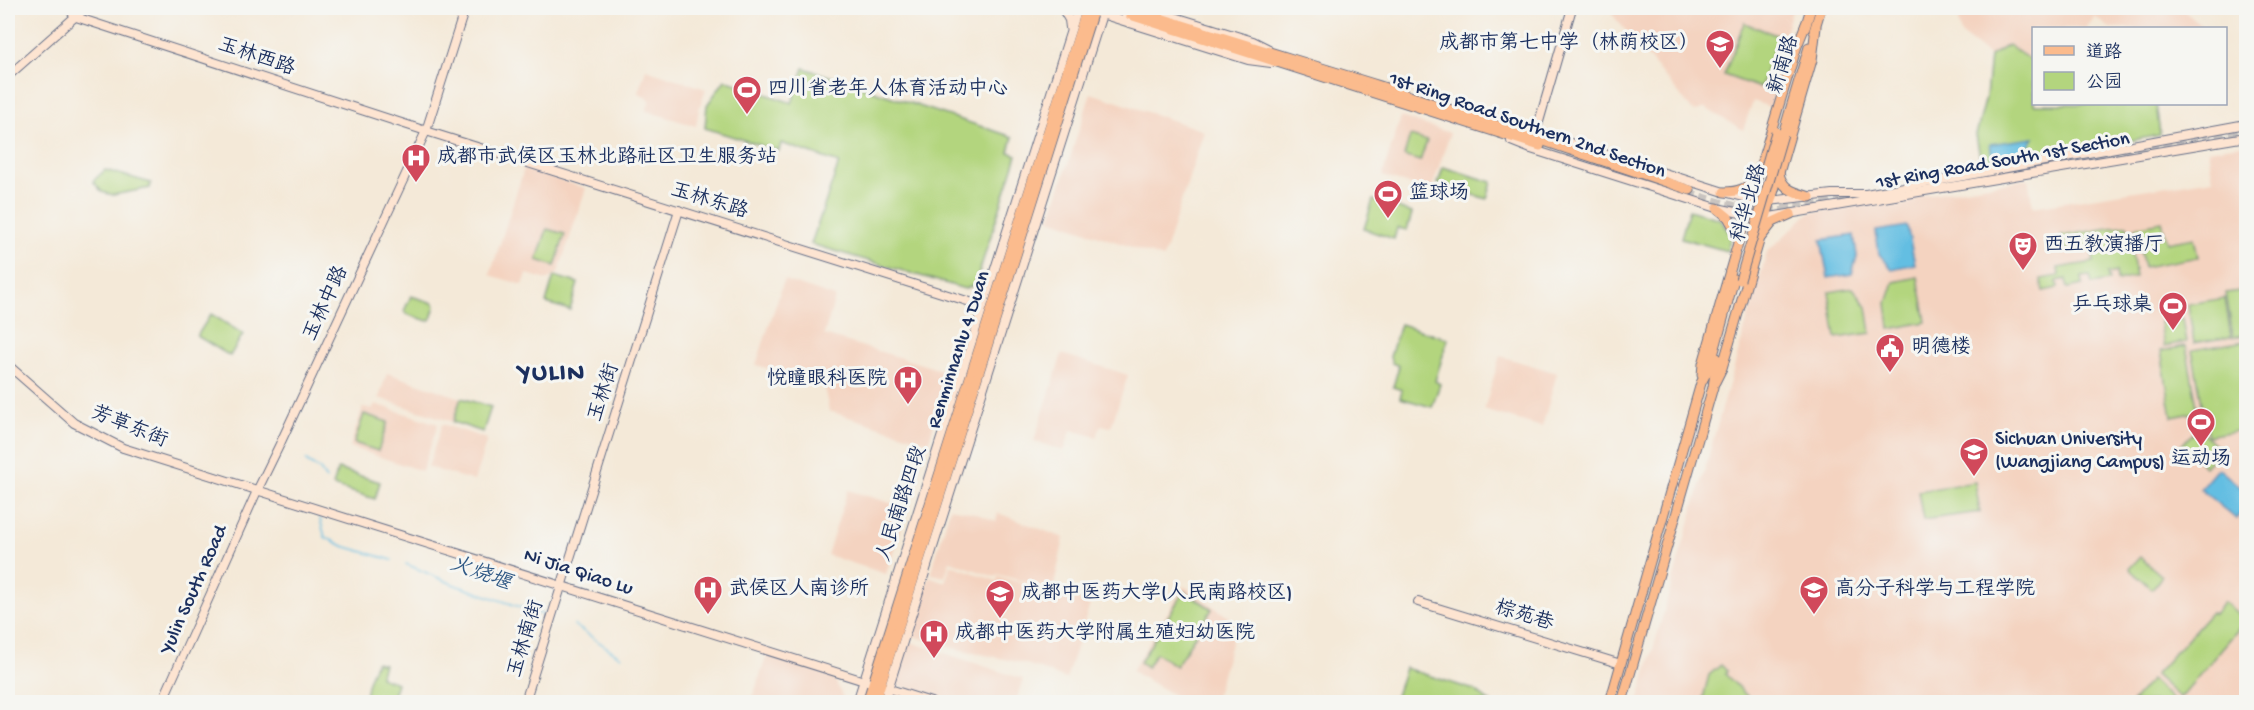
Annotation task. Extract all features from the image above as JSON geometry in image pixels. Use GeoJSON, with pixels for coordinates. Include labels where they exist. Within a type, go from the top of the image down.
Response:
{"type":"FeatureCollection","features":[{"type":"Feature","properties":{"kind":"main road"},"geometry":{"type":"LineString","coordinates":[[68,8],[76,17]]}},
{"type":"Feature","properties":{"kind":"main road"},"geometry":{"type":"LineString","coordinates":[[8,76],[85,8]]}},
{"type":"Feature","properties":{"kind":"main road","name":"玉林中路"},"geometry":{"type":"LineString","coordinates":[[257,491],[426,130],[465,8]]}},
{"type":"Feature","properties":{"kind":"main road"},"geometry":{"type":"LineString","coordinates":[[1062,8],[1069,20],[1070,30]]}},
{"type":"Feature","properties":{"kind":"main road","name":"1st Ring Road Southern 2nd Section"},"geometry":{"type":"LineString","coordinates":[[1146,8],[1253,41],[1280,59]]}},
{"type":"Feature","properties":{"kind":"main road"},"geometry":{"type":"LineString","coordinates":[[1536,132],[1572,8]]}},
{"type":"Feature","properties":{"kind":"main road","name":"新南路"},"geometry":{"type":"LineString","coordinates":[[1780,133],[1810,8]]}},
{"type":"Feature","properties":{"kind":"main road","name":"新南路"},"geometry":{"type":"LineString","coordinates":[[1780,133],[1821,8]]}},
{"type":"Feature","properties":{"kind":"main road","name":"人民南路四段"},"geometry":{"type":"LineString","coordinates":[[884,702],[876,685],[983,306],[1070,30],[1091,9]]}},
{"type":"Feature","properties":{"kind":"main road","name":"人民南路四段"},"geometry":{"type":"LineString","coordinates":[[857,702],[876,685],[1096,32],[1091,9]]}},
{"type":"Feature","properties":{"kind":"main road","name":"1st Ring Road Southern 2nd Section"},"geometry":{"type":"LineString","coordinates":[[1091,9],[1128,15],[1280,59],[1486,125],[1536,132],[1724,192],[1769,201]]}},
{"type":"Feature","properties":{"kind":"main road","name":"Renminnanlu 4 Duan"},"geometry":{"type":"LineString","coordinates":[[867,702],[876,685],[1091,9]]}},
{"type":"Feature","properties":{"kind":"main road"},"geometry":{"type":"LineString","coordinates":[[1096,32],[1108,21],[1128,15]]}},
{"type":"Feature","properties":{"kind":"main road","name":"玉林西路"},"geometry":{"type":"LineString","coordinates":[[76,17],[426,130]]}},
{"type":"Feature","properties":{"kind":"main road","name":"科华北路"},"geometry":{"type":"LineString","coordinates":[[1610,702],[1701,383],[1703,364],[1758,174],[1797,46],[1806,24]]}},
{"type":"Feature","properties":{"kind":"main road","name":"科华北路"},"geometry":{"type":"LineString","coordinates":[[1622,702],[1713,387],[1722,368],[1812,60],[1816,27]]}},
{"type":"Feature","properties":{"kind":"main road","name":"1st Ring Road South 1st Section"},"geometry":{"type":"LineString","coordinates":[[1769,201],[1832,194],[1866,194],[2247,124]]}},
{"type":"Feature","properties":{"kind":"main road"},"geometry":{"type":"LineString","coordinates":[[1486,125],[1689,192]]}},
{"type":"Feature","properties":{"kind":"main road","name":"1st Ring Road Southern 2nd Section"},"geometry":{"type":"LineString","coordinates":[[1486,125],[1531,149],[1717,208],[1764,218]]}},
{"type":"Feature","properties":{"kind":"main road","name":"玉林东路"},"geometry":{"type":"LineString","coordinates":[[426,130],[983,306]]}},
{"type":"Feature","properties":{"kind":"main road","name":"科华北路"},"geometry":{"type":"LineString","coordinates":[[1701,383],[1710,366],[1780,133]]}},
{"type":"Feature","properties":{"kind":"main road","name":"1st Ring Road South 1st Section"},"geometry":{"type":"LineString","coordinates":[[1764,218],[2247,137]]}},
{"type":"Feature","properties":{"kind":"main road"},"geometry":{"type":"LineString","coordinates":[[1767,145],[1767,155],[1773,159],[1779,159],[1785,150]]}},
{"type":"Feature","properties":{"kind":"main road"},"geometry":{"type":"LineString","coordinates":[[1779,169],[1781,182],[1786,189],[1810,197]]}},
{"type":"Feature","properties":{"kind":"main road"},"geometry":{"type":"LineString","coordinates":[[1724,192],[1735,192],[1748,187],[1758,174]]}},
{"type":"Feature","properties":{"kind":"main road"},"geometry":{"type":"LineString","coordinates":[[1696,201],[1704,197],[1706,192],[1704,186]]}},
{"type":"Feature","properties":{"kind":"main road"},"geometry":{"type":"LineString","coordinates":[[1717,208],[1728,216],[1741,235],[1747,226],[1754,225],[1759,228],[1759,237]]}},
{"type":"Feature","properties":{"kind":"main road","name":"玉林街"},"geometry":{"type":"LineString","coordinates":[[562,585],[679,210]]}},
{"type":"Feature","properties":{"kind":"main road"},"geometry":{"type":"LineString","coordinates":[[1759,237],[1773,222],[1791,214]]}},
{"type":"Feature","properties":{"kind":"main road","name":"科华北路"},"geometry":{"type":"LineString","coordinates":[[1713,387],[1715,367],[1737,280]]}},
{"type":"Feature","properties":{"kind":"main road","name":"芳草东街"},"geometry":{"type":"LineString","coordinates":[[8,365],[56,409],[84,429],[123,448],[257,491]]}},
{"type":"Feature","properties":{"kind":"main road","name":"Ni Jia Qiao Lu"},"geometry":{"type":"LineString","coordinates":[[257,491],[931,702]]}},
{"type":"Feature","properties":{"kind":"main road","name":"Yulin South Road"},"geometry":{"type":"LineString","coordinates":[[162,702],[257,491]]}},
{"type":"Feature","properties":{"kind":"main road","name":"玉林南街"},"geometry":{"type":"LineString","coordinates":[[525,702],[562,585]]}},
{"type":"Feature","properties":{"kind":"main road","name":"棕苑巷"},"geometry":{"type":"LineString","coordinates":[[1418,602],[1621,664]]}},
{"type":"Feature","properties":{"kind":"main road","name":"Renminnanlu 4 Duan"},"geometry":{"type":"LineString","coordinates":[[875,702],[876,685]]}},
{"type":"Feature","properties":{"kind":"shaded area","name":"成都市第七中学（林荫校区）"},"geometry":{"type":"Polygon","coordinates":[[[1617,8],[1793,8],[1784,35],[1790,37],[1770,107],[1753,101],[1743,130],[1705,108],[1694,112],[1611,13],[1617,8]]]}},
{"type":"Feature","properties":{"kind":"shaded area"},"geometry":{"type":"Polygon","coordinates":[[[1965,8],[2180,8],[2204,27],[2109,27],[2095,17],[2087,27],[2032,27],[2032,61],[2008,45],[1990,56],[1961,34],[1958,22],[1965,8]]]}},
{"type":"Feature","properties":{"kind":"shaded area"},"geometry":{"type":"Polygon","coordinates":[[[646,69],[706,89],[696,126],[646,111],[650,100],[638,93],[646,69]]]}},
{"type":"Feature","properties":{"kind":"shaded area"},"geometry":{"type":"Polygon","coordinates":[[[1091,93],[1204,131],[1163,258],[1050,219],[1091,93]]]}},
{"type":"Feature","properties":{"kind":"shaded area"},"geometry":{"type":"Polygon","coordinates":[[[1401,117],[1450,133],[1431,191],[1382,176],[1401,117]]]}},
{"type":"Feature","properties":{"kind":"shaded area","name":"Sichuan University (Wangjiang Campus)"},"geometry":{"type":"Polygon","coordinates":[[[2246,144],[2246,702],[1638,702],[1767,252],[1809,213],[2028,179],[2033,207],[2213,179],[2208,150],[2246,144]]]}},
{"type":"Feature","properties":{"kind":"shaded area"},"geometry":{"type":"Polygon","coordinates":[[[524,169],[586,188],[558,273],[547,280],[527,274],[523,285],[490,275],[524,169]]]}},
{"type":"Feature","properties":{"kind":"shaded area"},"geometry":{"type":"Polygon","coordinates":[[[784,280],[835,297],[824,335],[948,372],[929,442],[829,411],[824,385],[756,365],[784,280]]]}},
{"type":"Feature","properties":{"kind":"shaded area"},"geometry":{"type":"Polygon","coordinates":[[[1062,354],[1128,375],[1111,427],[1101,425],[1097,437],[1071,430],[1064,451],[1034,441],[1062,354]]]}},
{"type":"Feature","properties":{"kind":"shaded area"},"geometry":{"type":"Polygon","coordinates":[[[1500,356],[1557,373],[1542,427],[1484,410],[1500,356]]]}},
{"type":"Feature","properties":{"kind":"shaded area"},"geometry":{"type":"Polygon","coordinates":[[[387,373],[461,398],[453,422],[379,398],[387,373]]]}},
{"type":"Feature","properties":{"kind":"shaded area"},"geometry":{"type":"Polygon","coordinates":[[[375,404],[438,424],[422,471],[350,447],[363,407],[372,409],[375,404]]]}},
{"type":"Feature","properties":{"kind":"shaded area"},"geometry":{"type":"Polygon","coordinates":[[[442,424],[487,439],[474,481],[428,467],[442,424]]]}},
{"type":"Feature","properties":{"kind":"shaded area"},"geometry":{"type":"Polygon","coordinates":[[[848,490],[907,508],[886,574],[827,555],[848,490]]]}},
{"type":"Feature","properties":{"kind":"shaded area"},"geometry":{"type":"Polygon","coordinates":[[[950,508],[996,521],[998,513],[1064,538],[1053,590],[997,574],[995,577],[950,561],[945,577],[931,574],[950,508]]]}},
{"type":"Feature","properties":{"kind":"shaded area","name":"成都中医药大学(人民南路校区)"},"geometry":{"type":"Polygon","coordinates":[[[951,565],[997,581],[998,576],[1090,604],[1066,679],[1027,664],[953,648],[910,635],[929,576],[945,582],[951,565]]]}},
{"type":"Feature","properties":{"kind":"shaded area"},"geometry":{"type":"Polygon","coordinates":[[[1184,586],[1237,623],[1214,702],[1185,702],[1132,671],[1184,586]]]}},
{"type":"Feature","properties":{"kind":"shaded area","name":"成都中医药大学附属生殖妇幼医院"},"geometry":{"type":"Polygon","coordinates":[[[907,641],[1023,679],[1016,702],[949,702],[896,685],[907,641]]]}},
{"type":"Feature","properties":{"kind":"shaded area"},"geometry":{"type":"Polygon","coordinates":[[[767,655],[833,676],[845,702],[751,702],[767,655]]]}},
{"type":"Feature","properties":{"kind":"green space"},"geometry":{"type":"Polygon","coordinates":[[[1744,23],[1779,36],[1760,88],[1724,75],[1744,23]]]}},
{"type":"Feature","properties":{"kind":"green space"},"geometry":{"type":"Polygon","coordinates":[[[2008,45],[2032,61],[2032,105],[2156,105],[2160,135],[1982,168],[1976,135],[1986,97],[1990,56],[2008,45]]]}},
{"type":"Feature","properties":{"kind":"green space"},"geometry":{"type":"Polygon","coordinates":[[[804,68],[1013,137],[1009,152],[1017,155],[975,285],[965,289],[811,244],[839,163],[781,143],[779,151],[705,128],[707,105],[725,80],[792,103],[804,68]]]}},
{"type":"Feature","properties":{"kind":"green space"},"geometry":{"type":"Polygon","coordinates":[[[1410,136],[1427,141],[1420,161],[1404,156],[1410,136]]]}},
{"type":"Feature","properties":{"kind":"green space"},"geometry":{"type":"Polygon","coordinates":[[[1443,167],[1492,182],[1487,199],[1438,184],[1443,167]]]}},
{"type":"Feature","properties":{"kind":"green space"},"geometry":{"type":"Polygon","coordinates":[[[105,170],[151,183],[150,188],[113,195],[102,192],[93,181],[105,170]]]}},
{"type":"Feature","properties":{"kind":"green space","name":"篮球场"},"geometry":{"type":"Polygon","coordinates":[[[1373,200],[1412,213],[1407,230],[1397,228],[1394,239],[1364,229],[1373,200]]]}},
{"type":"Feature","properties":{"kind":"green space"},"geometry":{"type":"Polygon","coordinates":[[[1689,210],[1720,219],[1731,236],[1727,251],[1681,238],[1689,210]]]}},
{"type":"Feature","properties":{"kind":"green space"},"geometry":{"type":"Polygon","coordinates":[[[2162,222],[2167,243],[2194,238],[2198,257],[2144,267],[2135,227],[2162,222]]]}},
{"type":"Feature","properties":{"kind":"green space"},"geometry":{"type":"Polygon","coordinates":[[[2127,225],[2136,277],[2117,281],[2116,272],[2107,274],[2109,281],[2092,284],[2090,276],[2082,277],[2083,285],[2068,288],[2066,279],[2057,281],[2058,288],[2043,291],[2041,279],[2059,276],[2058,268],[2094,262],[2091,245],[2063,250],[2061,236],[2127,225]]]}},
{"type":"Feature","properties":{"kind":"green space"},"geometry":{"type":"Polygon","coordinates":[[[547,229],[565,234],[555,266],[537,260],[547,229]]]}},
{"type":"Feature","properties":{"kind":"green space"},"geometry":{"type":"Polygon","coordinates":[[[554,276],[578,283],[570,310],[546,303],[554,276]]]}},
{"type":"Feature","properties":{"kind":"green space"},"geometry":{"type":"Polygon","coordinates":[[[1918,277],[1926,322],[1890,329],[1887,303],[1894,282],[1918,277]]]}},
{"type":"Feature","properties":{"kind":"green space"},"geometry":{"type":"Polygon","coordinates":[[[1853,288],[1867,307],[1871,333],[1836,338],[1829,292],[1853,288]]]}},
{"type":"Feature","properties":{"kind":"green space"},"geometry":{"type":"Polygon","coordinates":[[[2246,290],[2246,335],[2233,337],[2226,293],[2246,290]]]}},
{"type":"Feature","properties":{"kind":"green space"},"geometry":{"type":"Polygon","coordinates":[[[411,296],[433,303],[435,306],[431,319],[428,321],[406,314],[404,311],[411,296]]]}},
{"type":"Feature","properties":{"kind":"green space"},"geometry":{"type":"Polygon","coordinates":[[[2225,298],[2231,337],[2194,343],[2188,304],[2225,298]]]}},
{"type":"Feature","properties":{"kind":"green space"},"geometry":{"type":"Polygon","coordinates":[[[211,314],[243,334],[230,356],[197,336],[211,314]]]}},
{"type":"Feature","properties":{"kind":"green space","name":"乒乓球桌"},"geometry":{"type":"Polygon","coordinates":[[[2183,318],[2187,342],[2164,346],[2160,322],[2183,318]]]}},
{"type":"Feature","properties":{"kind":"green space"},"geometry":{"type":"Polygon","coordinates":[[[1400,324],[1448,339],[1435,381],[1440,384],[1432,407],[1400,398],[1402,390],[1393,387],[1399,366],[1392,363],[1390,357],[1400,324]]]}},
{"type":"Feature","properties":{"kind":"green space","name":"运动场"},"geometry":{"type":"Polygon","coordinates":[[[2246,341],[2246,429],[2208,436],[2192,350],[2246,341]]]}},
{"type":"Feature","properties":{"kind":"green space","name":"运动场"},"geometry":{"type":"Polygon","coordinates":[[[2186,346],[2198,412],[2172,417],[2161,351],[2186,346]]]}},
{"type":"Feature","properties":{"kind":"green space"},"geometry":{"type":"Polygon","coordinates":[[[461,398],[491,407],[483,432],[453,422],[461,398]]]}},
{"type":"Feature","properties":{"kind":"green space"},"geometry":{"type":"Polygon","coordinates":[[[364,414],[388,422],[378,451],[354,443],[364,414]]]}},
{"type":"Feature","properties":{"kind":"green space","name":"运动场"},"geometry":{"type":"Polygon","coordinates":[[[2197,428],[2221,450],[2205,467],[2181,446],[2197,428]]]}},
{"type":"Feature","properties":{"kind":"green space"},"geometry":{"type":"Polygon","coordinates":[[[338,469],[380,482],[375,499],[333,486],[338,469]]]}},
{"type":"Feature","properties":{"kind":"green space"},"geometry":{"type":"Polygon","coordinates":[[[1975,482],[1980,512],[1923,520],[1918,491],[1975,482]]]}},
{"type":"Feature","properties":{"kind":"green space"},"geometry":{"type":"Polygon","coordinates":[[[2140,557],[2162,576],[2152,589],[2129,569],[2140,557]]]}},
{"type":"Feature","properties":{"kind":"green space"},"geometry":{"type":"Polygon","coordinates":[[[1184,591],[1212,609],[1176,666],[1156,653],[1147,667],[1140,662],[1184,591]]]}},
{"type":"Feature","properties":{"kind":"green space"},"geometry":{"type":"Polygon","coordinates":[[[2224,602],[2246,620],[2180,698],[2155,675],[2211,612],[2214,614],[2224,602]]]}},
{"type":"Feature","properties":{"kind":"green space"},"geometry":{"type":"Polygon","coordinates":[[[376,662],[384,664],[380,677],[397,683],[391,702],[367,702],[367,687],[376,662]]]}},
{"type":"Feature","properties":{"kind":"green space"},"geometry":{"type":"Polygon","coordinates":[[[1721,665],[1727,671],[1725,674],[1747,696],[1758,702],[1702,702],[1709,675],[1721,665]]]}},
{"type":"Feature","properties":{"kind":"green space"},"geometry":{"type":"Polygon","coordinates":[[[1405,668],[1474,690],[1490,702],[1394,702],[1405,668]]]}},
{"type":"Feature","properties":{"kind":"green space"},"geometry":{"type":"Polygon","coordinates":[[[2151,680],[2175,702],[2132,702],[2151,680]]]}},
{"type":"Feature","properties":{"kind":"water"},"geometry":{"type":"Polygon","coordinates":[[[2034,138],[2020,158],[1993,162],[1990,144],[2034,138]]]}},
{"type":"Feature","properties":{"kind":"water"},"geometry":{"type":"Polygon","coordinates":[[[1907,226],[1915,264],[1892,269],[1879,254],[1876,231],[1907,226]]]}},
{"type":"Feature","properties":{"kind":"water"},"geometry":{"type":"Polygon","coordinates":[[[1854,235],[1857,256],[1852,274],[1828,278],[1821,240],[1854,235]]]}},
{"type":"Feature","properties":{"kind":"water"},"geometry":{"type":"Polygon","coordinates":[[[2218,468],[2246,492],[2246,506],[2236,519],[2200,489],[2218,468]]]}},
{"type":"Feature","properties":{"kind":"waterway","name":"火烧堰"},"geometry":{"type":"LineString","coordinates":[[306,461],[320,470],[326,479]]}},
{"type":"Feature","properties":{"kind":"waterway","name":"火烧堰"},"geometry":{"type":"LineString","coordinates":[[320,519],[325,537],[343,546],[392,560]]}},
{"type":"Feature","properties":{"kind":"waterway","name":"火烧堰"},"geometry":{"type":"LineString","coordinates":[[406,564],[455,585],[544,615]]}},
{"type":"Feature","properties":{"kind":"waterway","name":"火烧堰"},"geometry":{"type":"LineString","coordinates":[[574,625],[621,657]]}},
{"type":"Feature","properties":{"kind":"tunnel"},"geometry":{"type":"LineString","coordinates":[[1108,8],[1130,15]]}},
{"type":"Feature","properties":{"kind":"tunnel"},"geometry":{"type":"LineString","coordinates":[[2083,161],[2246,131]]}},
{"type":"Feature","properties":{"kind":"tunnel"},"geometry":{"type":"LineString","coordinates":[[1688,193],[1750,210],[1789,211]]}},
{"type":"Feature","properties":{"kind":"tunnel"},"geometry":{"type":"LineString","coordinates":[[1782,208],[1805,207],[1872,196]]}},
{"type":"Feature","properties":{"kind":"place","name":"成都市第七中学（林荫校区）"},"geometry":{"type":"Point","coordinates":[1720,70]}},
{"type":"Feature","properties":{"kind":"place","name":"四川省老年人体育活动中心"},"geometry":{"type":"Point","coordinates":[747,116]}},
{"type":"Feature","properties":{"kind":"place","name":"成都市武侯区玉林北路社区卫生服务站"},"geometry":{"type":"Point","coordinates":[416,184]}},
{"type":"Feature","properties":{"kind":"place","name":"篮球场"},"geometry":{"type":"Point","coordinates":[1388,220]}},
{"type":"Feature","properties":{"kind":"place","name":"西五教演播厅"},"geometry":{"type":"Point","coordinates":[2023,272]}},
{"type":"Feature","properties":{"kind":"place","name":"乒乓球桌"},"geometry":{"type":"Point","coordinates":[2173,332]}},
{"type":"Feature","properties":{"kind":"place","name":"明德楼"},"geometry":{"type":"Point","coordinates":[1890,374]}},
{"type":"Feature","properties":{"kind":"place","name":"悦瞳眼科医院"},"geometry":{"type":"Point","coordinates":[908,406]}},
{"type":"Feature","properties":{"kind":"place","name":"运动场"},"geometry":{"type":"Point","coordinates":[2201,448]}},
{"type":"Feature","properties":{"kind":"place","name":"Sichuan University (Wangjiang Campus)"},"geometry":{"type":"Point","coordinates":[1974,478]}},
{"type":"Feature","properties":{"kind":"place","name":"武侯区人南诊所"},"geometry":{"type":"Point","coordinates":[708,616]}},
{"type":"Feature","properties":{"kind":"place","name":"高分子科学与工程学院"},"geometry":{"type":"Point","coordinates":[1814,616]}},
{"type":"Feature","properties":{"kind":"place","name":"成都中医药大学(人民南路校区)"},"geometry":{"type":"Point","coordinates":[1000,620]}},
{"type":"Feature","properties":{"kind":"place","name":"成都中医药大学附属生殖妇幼医院"},"geometry":{"type":"Point","coordinates":[934,660]}},
{"type":"Feature","properties":{"kind":"district","name":"YULIN"},"geometry":{"type":"Point","coordinates":[552,374]}}]}
